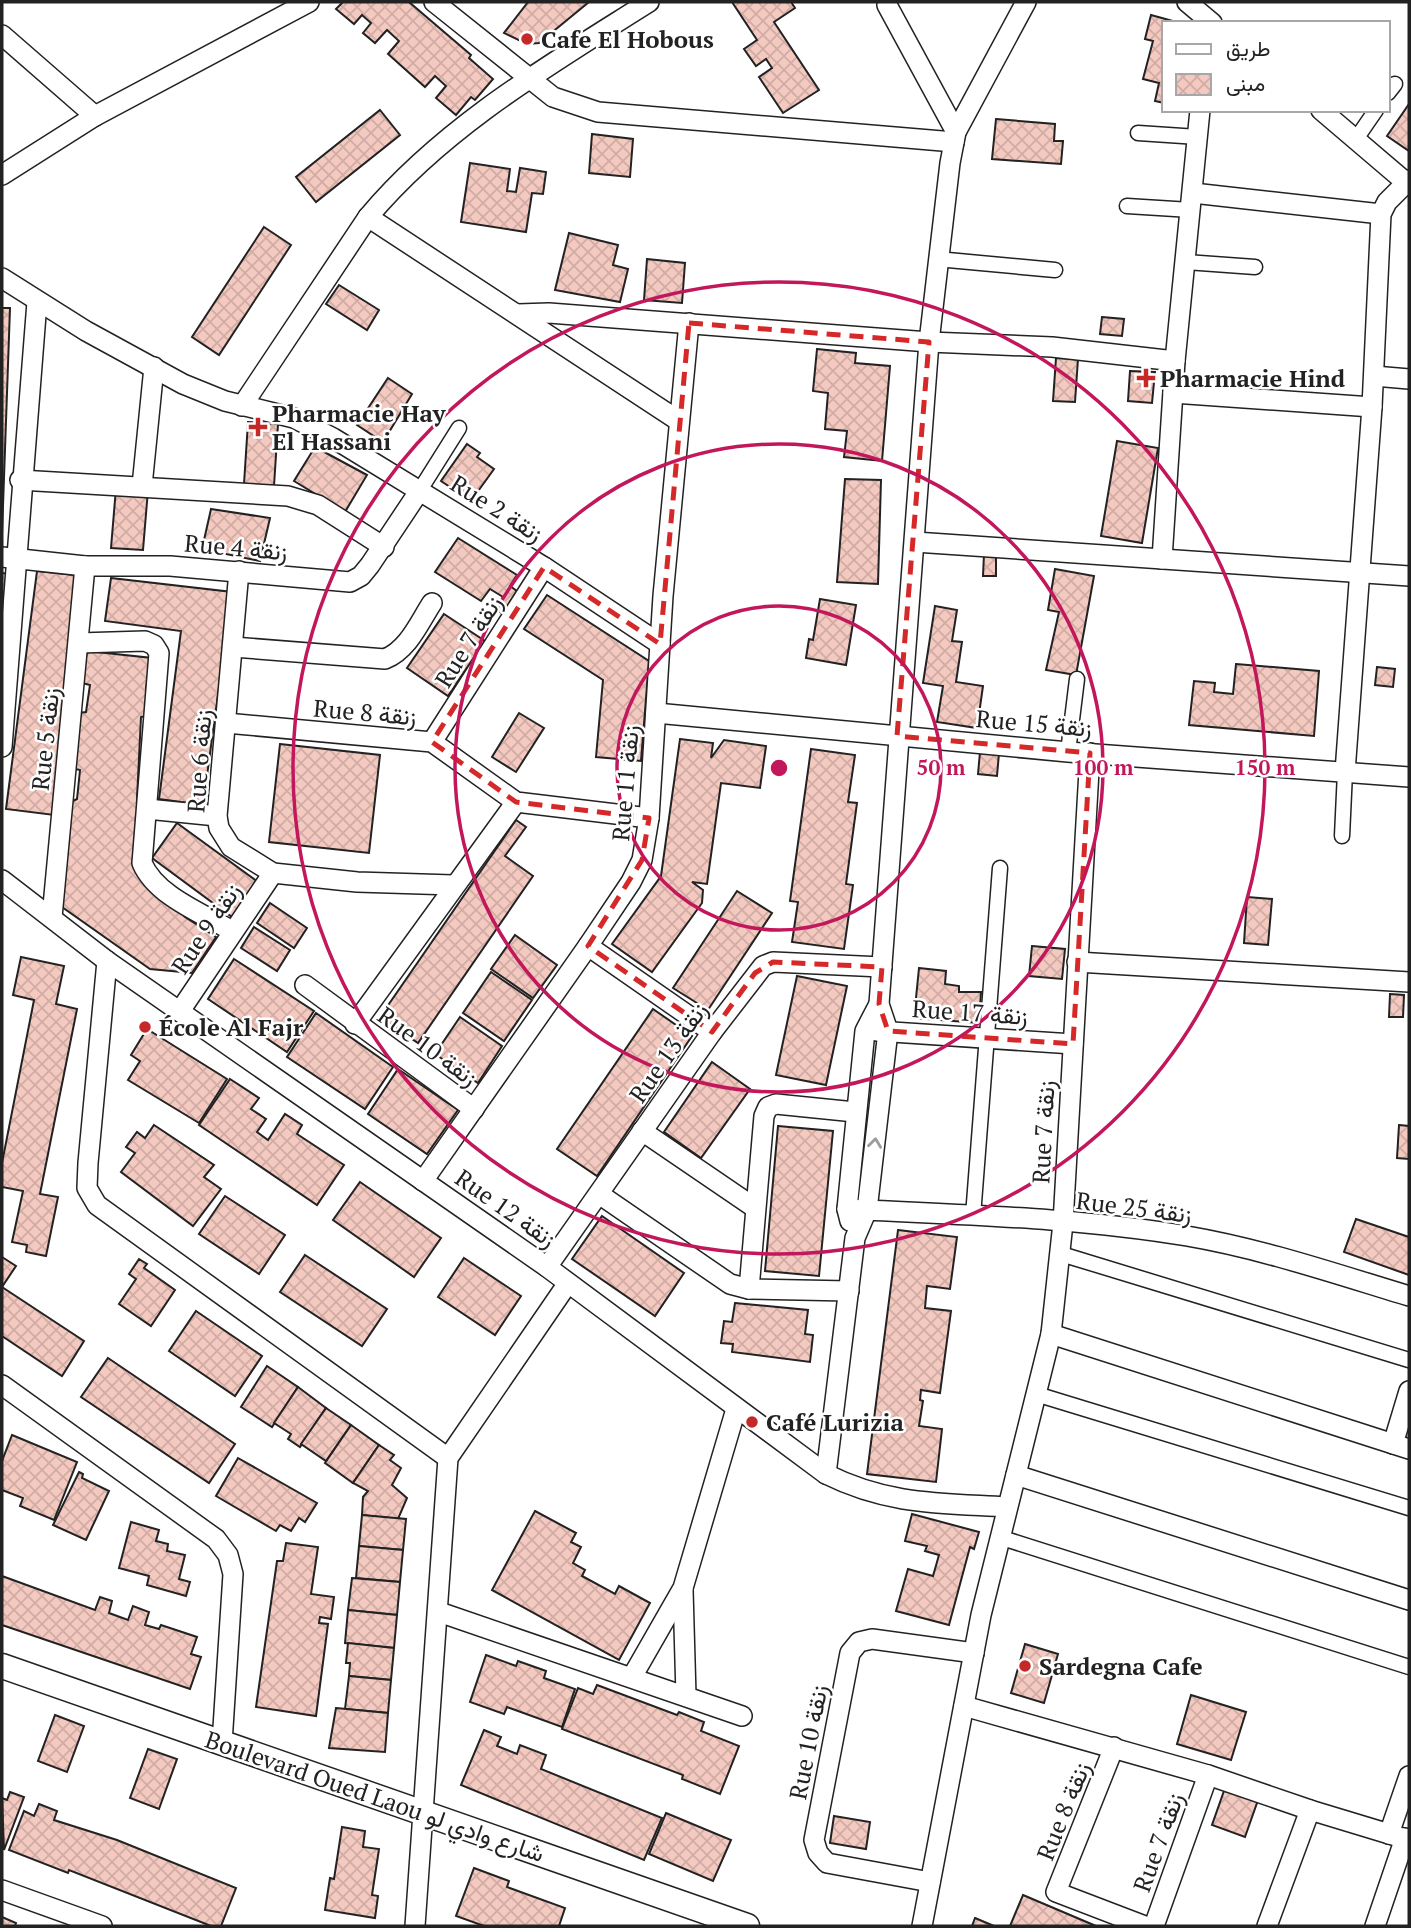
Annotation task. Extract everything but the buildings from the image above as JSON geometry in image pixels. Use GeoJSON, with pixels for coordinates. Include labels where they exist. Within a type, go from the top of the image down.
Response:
{"type":"FeatureCollection","features":[{"type":"Feature","properties":{"kind":"street"},"geometry":{"type":"LineString","coordinates":[[2,175],[95,116],[309,2]]}},
{"type":"Feature","properties":{"kind":"street"},"geometry":{"type":"LineString","coordinates":[[434,2],[553,97],[598,112],[955,137]]}},
{"type":"Feature","properties":{"kind":"street"},"geometry":{"type":"LineString","coordinates":[[242,406],[368,217],[392,188],[436,149],[529,79],[649,2]]}},
{"type":"Feature","properties":{"kind":"street"},"geometry":{"type":"LineString","coordinates":[[855,1238],[847,1209],[855,1112],[865,1031],[879,1004],[897,736],[937,259],[955,137],[1026,2]]}},
{"type":"Feature","properties":{"kind":"street"},"geometry":{"type":"LineString","coordinates":[[1187,2],[1208,21]]}},
{"type":"Feature","properties":{"kind":"street"},"geometry":{"type":"LineString","coordinates":[[887,5],[955,137]]}},
{"type":"Feature","properties":{"kind":"street"},"geometry":{"type":"LineString","coordinates":[[2,35],[95,116]]}},
{"type":"Feature","properties":{"kind":"street"},"geometry":{"type":"LineString","coordinates":[[1162,559],[1175,361],[1200,112]]}},
{"type":"Feature","properties":{"kind":"street"},"geometry":{"type":"LineString","coordinates":[[1323,112],[1408,182],[1387,202],[1381,214],[1374,376],[1342,835]]}},
{"type":"Feature","properties":{"kind":"street"},"geometry":{"type":"LineString","coordinates":[[1356,139],[1375,112]]}},
{"type":"Feature","properties":{"kind":"street"},"geometry":{"type":"LineString","coordinates":[[1138,133],[1198,137]]}},
{"type":"Feature","properties":{"kind":"street"},"geometry":{"type":"LineString","coordinates":[[1127,206],[1192,202],[1381,214]]}},
{"type":"Feature","properties":{"kind":"street"},"geometry":{"type":"LineString","coordinates":[[368,217],[679,421]]}},
{"type":"Feature","properties":{"kind":"street"},"geometry":{"type":"LineString","coordinates":[[937,259],[1055,271]]}},
{"type":"Feature","properties":{"kind":"street"},"geometry":{"type":"LineString","coordinates":[[1186,262],[1255,267]]}},
{"type":"Feature","properties":{"kind":"street","name":"Rue 2 زنقة"},"geometry":{"type":"LineString","coordinates":[[2,278],[37,302],[208,395],[294,418],[420,489],[660,644]]}},
{"type":"Feature","properties":{"kind":"street"},"geometry":{"type":"LineString","coordinates":[[2,747],[9,557],[20,480],[37,302]]}},
{"type":"Feature","properties":{"kind":"street"},"geometry":{"type":"LineString","coordinates":[[518,314],[689,323],[929,342],[1052,347],[1175,361]]}},
{"type":"Feature","properties":{"kind":"street","name":"Rue 11 زنقة"},"geometry":{"type":"LineString","coordinates":[[423,1181],[631,883],[642,860],[649,818],[660,644],[689,323]]}},
{"type":"Feature","properties":{"kind":"street"},"geometry":{"type":"LineString","coordinates":[[142,486],[154,367]]}},
{"type":"Feature","properties":{"kind":"street"},"geometry":{"type":"LineString","coordinates":[[1374,376],[1409,379]]}},
{"type":"Feature","properties":{"kind":"street"},"geometry":{"type":"LineString","coordinates":[[1173,393],[1372,407]]}},
{"type":"Feature","properties":{"kind":"street"},"geometry":{"type":"LineString","coordinates":[[420,489],[459,428]]}},
{"type":"Feature","properties":{"kind":"street"},"geometry":{"type":"LineString","coordinates":[[20,480],[288,496],[304,499],[384,547]]}},
{"type":"Feature","properties":{"kind":"street","name":"Rue 4 زنقة"},"geometry":{"type":"LineString","coordinates":[[9,557],[85,566],[170,566],[349,582],[361,576],[384,547],[420,489]]}},
{"type":"Feature","properties":{"kind":"street"},"geometry":{"type":"LineString","coordinates":[[915,542],[1409,576]]}},
{"type":"Feature","properties":{"kind":"street","name":"Rue 5 زنقة"},"geometry":{"type":"LineString","coordinates":[[52,917],[85,566]]}},
{"type":"Feature","properties":{"kind":"street","name":"Rue 7 زنقة"},"geometry":{"type":"LineString","coordinates":[[432,743],[544,567]]}},
{"type":"Feature","properties":{"kind":"street","name":"Rue 6 زنقة"},"geometry":{"type":"LineString","coordinates":[[239,571],[217,816],[219,828],[231,847],[273,873],[357,882],[453,885]]}},
{"type":"Feature","properties":{"kind":"street"},"geometry":{"type":"LineString","coordinates":[[233,647],[385,659],[396,655],[404,647],[432,603]]}},
{"type":"Feature","properties":{"kind":"street"},"geometry":{"type":"LineString","coordinates":[[79,643],[145,641],[154,645],[159,653],[142,863],[147,875],[157,887],[232,931]]}},
{"type":"Feature","properties":{"kind":"street"},"geometry":{"type":"LineString","coordinates":[[1068,752],[1077,679]]}},
{"type":"Feature","properties":{"kind":"street","name":"Rue 15 زنقة"},"geometry":{"type":"LineString","coordinates":[[656,713],[1068,752],[1409,777]]}},
{"type":"Feature","properties":{"kind":"street","name":"Rue 8 زنقة"},"geometry":{"type":"LineString","coordinates":[[226,723],[432,743],[516,803],[649,818]]}},
{"type":"Feature","properties":{"kind":"street","name":"Rue 7 زنقة"},"geometry":{"type":"LineString","coordinates":[[922,1926],[999,1537],[1051,1334],[1063,1223],[1090,753]]}},
{"type":"Feature","properties":{"kind":"street"},"geometry":{"type":"LineString","coordinates":[[355,1024],[453,885],[516,803]]}},
{"type":"Feature","properties":{"kind":"street"},"geometry":{"type":"LineString","coordinates":[[147,808],[217,816]]}},
{"type":"Feature","properties":{"kind":"street"},"geometry":{"type":"LineString","coordinates":[[973,1216],[1000,868]]}},
{"type":"Feature","properties":{"kind":"street","name":"Rue 9 زنقة"},"geometry":{"type":"LineString","coordinates":[[180,1012],[273,873]]}},
{"type":"Feature","properties":{"kind":"street","name":"Rue 12 زنقة"},"geometry":{"type":"LineString","coordinates":[[2,880],[107,961],[547,1267],[827,1474],[854,1488],[886,1498],[1007,1507]]}},
{"type":"Feature","properties":{"kind":"street"},"geometry":{"type":"LineString","coordinates":[[588,946],[712,1032]]}},
{"type":"Feature","properties":{"kind":"street"},"geometry":{"type":"LineString","coordinates":[[107,961],[87,1188],[97,1205],[448,1458]]}},
{"type":"Feature","properties":{"kind":"street"},"geometry":{"type":"LineString","coordinates":[[1077,961],[1409,982]]}},
{"type":"Feature","properties":{"kind":"street","name":"Rue 13 زنقة"},"geometry":{"type":"LineString","coordinates":[[547,1267],[712,1032],[762,966],[773,962],[882,967]]}},
{"type":"Feature","properties":{"kind":"street","name":"Rue 10 زنقة"},"geometry":{"type":"LineString","coordinates":[[305,985],[474,1109]]}},
{"type":"Feature","properties":{"kind":"street"},"geometry":{"type":"LineString","coordinates":[[827,1474],[855,1238],[867,1210],[888,1031],[879,1004]]}},
{"type":"Feature","properties":{"kind":"street","name":"Rue 17 زنقة"},"geometry":{"type":"LineString","coordinates":[[865,1031],[986,1036],[1073,1044]]}},
{"type":"Feature","properties":{"kind":"street"},"geometry":{"type":"LineString","coordinates":[[749,1289],[764,1116],[768,1107],[776,1104],[855,1112]]}},
{"type":"Feature","properties":{"kind":"street"},"geometry":{"type":"LineString","coordinates":[[642,1131],[755,1208]]}},
{"type":"Feature","properties":{"kind":"street"},"geometry":{"type":"LineString","coordinates":[[599,1194],[716,1277],[749,1289],[849,1291]]}},
{"type":"Feature","properties":{"kind":"street","name":"Rue 25 زنقة"},"geometry":{"type":"LineString","coordinates":[[847,1209],[1063,1223],[1187,1236],[1409,1296]]}},
{"type":"Feature","properties":{"kind":"street"},"geometry":{"type":"LineString","coordinates":[[1060,1254],[1409,1360]]}},
{"type":"Feature","properties":{"kind":"street"},"geometry":{"type":"LineString","coordinates":[[415,1926],[448,1458],[568,1283]]}},
{"type":"Feature","properties":{"kind":"street"},"geometry":{"type":"LineString","coordinates":[[1051,1334],[1401,1446],[1409,1391]]}},
{"type":"Feature","properties":{"kind":"street"},"geometry":{"type":"LineString","coordinates":[[2,1385],[216,1539],[228,1555],[233,1574],[222,1743]]}},
{"type":"Feature","properties":{"kind":"street"},"geometry":{"type":"LineString","coordinates":[[1036,1394],[1409,1507]]}},
{"type":"Feature","properties":{"kind":"street"},"geometry":{"type":"LineString","coordinates":[[632,1677],[683,1588],[736,1409]]}},
{"type":"Feature","properties":{"kind":"street"},"geometry":{"type":"LineString","coordinates":[[1016,1475],[1409,1600]]}},
{"type":"Feature","properties":{"kind":"street"},"geometry":{"type":"LineString","coordinates":[[999,1537],[1409,1667]]}},
{"type":"Feature","properties":{"kind":"street"},"geometry":{"type":"LineString","coordinates":[[683,1588],[686,1696]]}},
{"type":"Feature","properties":{"kind":"street"},"geometry":{"type":"LineString","coordinates":[[439,1612],[743,1716]]}},
{"type":"Feature","properties":{"kind":"street","name":"Rue 10 زنقة"},"geometry":{"type":"LineString","coordinates":[[930,1882],[827,1863],[818,1853],[814,1840],[847,1667],[850,1653],[859,1642],[872,1639],[974,1653]]}},
{"type":"Feature","properties":{"kind":"street","name":"Boulevard Oued Laou شارع وادي لو"},"geometry":{"type":"LineString","coordinates":[[2,1667],[747,1926]]}},
{"type":"Feature","properties":{"kind":"street"},"geometry":{"type":"LineString","coordinates":[[964,1706],[1208,1775],[1310,1810],[1401,1837]]}},
{"type":"Feature","properties":{"kind":"street","name":"Rue 8 زنقة"},"geometry":{"type":"LineString","coordinates":[[1114,1747],[1056,1892],[1145,1926]]}},
{"type":"Feature","properties":{"kind":"street","name":"Rue 7 زنقة"},"geometry":{"type":"LineString","coordinates":[[1154,1926],[1208,1775]]}},
{"type":"Feature","properties":{"kind":"street"},"geometry":{"type":"LineString","coordinates":[[1375,1926],[1401,1837],[1409,1776]]}},
{"type":"Feature","properties":{"kind":"street"},"geometry":{"type":"LineString","coordinates":[[1267,1926],[1310,1810]]}},
{"type":"Feature","properties":{"kind":"street"},"geometry":{"type":"LineString","coordinates":[[2,1890],[102,1926]]}},
{"type":"Feature","properties":{"kind":"highlighted area"},"geometry":{"type":"Polygon","coordinates":[[[689,323],[929,342],[897,736],[1090,753],[1073,1044],[888,1031],[879,1004],[882,967],[773,962],[755,973],[712,1032],[588,946],[642,860],[649,818],[516,802],[432,742],[544,567],[660,644],[689,323]]]}},
{"type":"Feature","properties":{"kind":"place","name":"Cafe El Hobous"},"geometry":{"type":"Point","coordinates":[527,39]}},
{"type":"Feature","properties":{"kind":"place","name":"Pharmacie Hind"},"geometry":{"type":"Point","coordinates":[1146,378]}},
{"type":"Feature","properties":{"kind":"place","name":"Pharmacie Hay El Hassani"},"geometry":{"type":"Point","coordinates":[258,427]}},
{"type":"Feature","properties":{"kind":"place","name":"École Al Fajr"},"geometry":{"type":"Point","coordinates":[145,1027]}},
{"type":"Feature","properties":{"kind":"place","name":"Café Lurizia"},"geometry":{"type":"Point","coordinates":[752,1422]}},
{"type":"Feature","properties":{"kind":"place","name":"Sardegna Cafe"},"geometry":{"type":"Point","coordinates":[1025,1666]}}]}
